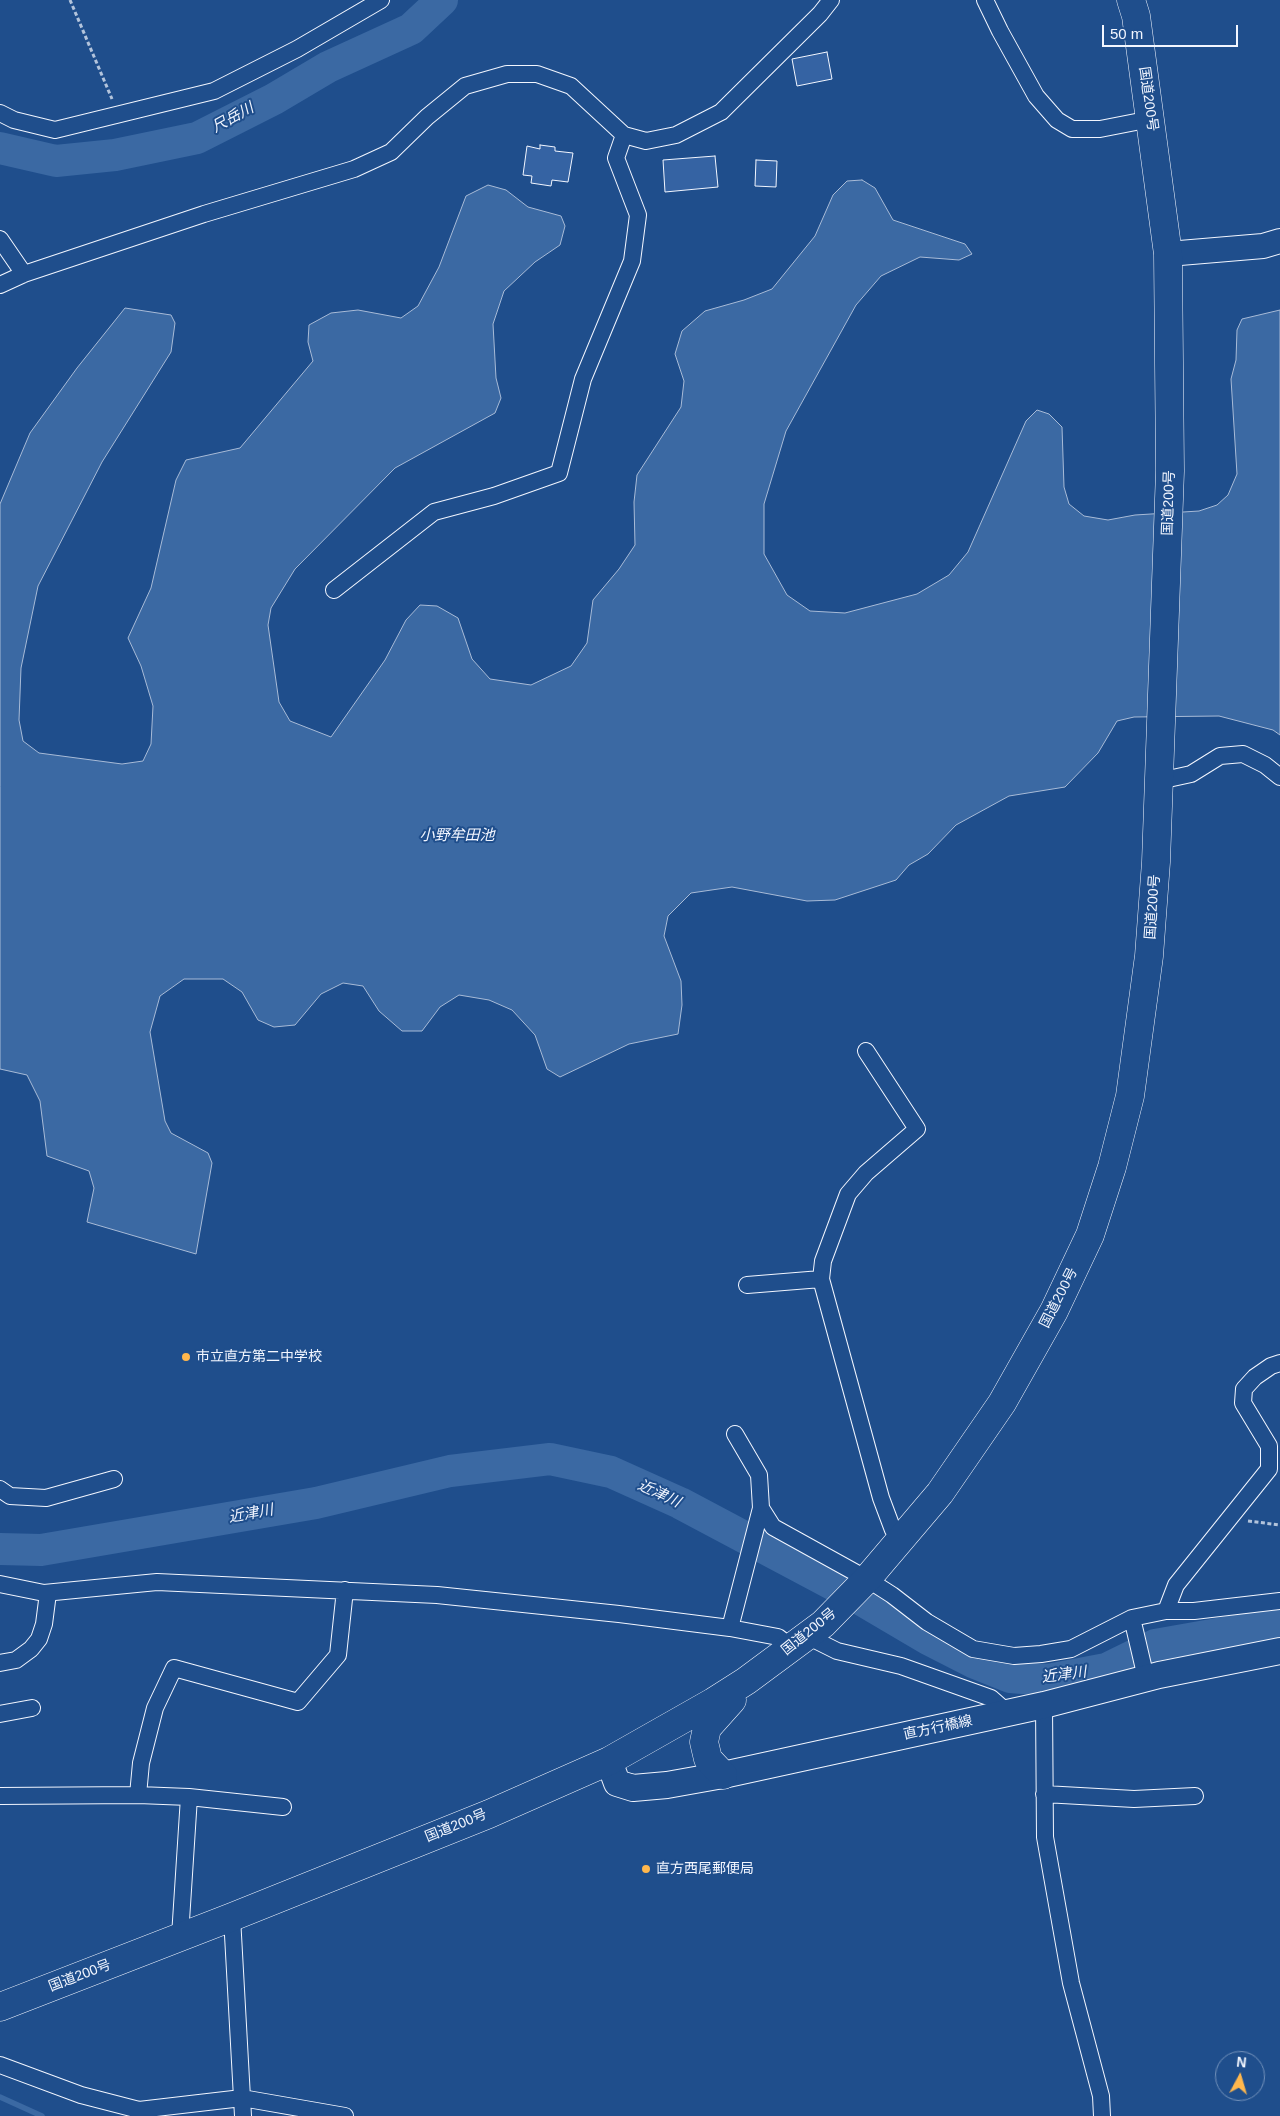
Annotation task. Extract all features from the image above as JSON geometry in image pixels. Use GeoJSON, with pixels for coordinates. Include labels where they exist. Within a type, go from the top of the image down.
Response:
{"type":"FeatureCollection","features":[{"type":"Feature","properties":{"kind":"highway","name":"国道200号"},"geometry":{"type":"LineString","coordinates":[[0,2007],[489,1814],[609,1761],[746,1681],[807,1635],[867,1579],[940,1494],[1002,1402],[1054,1311],[1090,1236],[1112,1167],[1130,1096],[1149,956],[1156,862],[1170,472],[1168,254],[1136,16],[1131,0]]}},
{"type":"Feature","properties":{"kind":"highway"},"geometry":{"type":"LineString","coordinates":[[722,1775],[708,1759],[704,1742],[707,1728],[725,1709],[746,1681]]}},
{"type":"Feature","properties":{"kind":"main road","name":"直方行橋線"},"geometry":{"type":"LineString","coordinates":[[609,1761],[617,1783],[633,1788],[667,1785],[722,1775],[1044,1705],[1144,1671],[1280,1651]]}},
{"type":"Feature","properties":{"kind":"street"},"geometry":{"type":"LineString","coordinates":[[0,113],[14,120],[55,130],[214,91],[298,50],[382,0]]}},
{"type":"Feature","properties":{"kind":"street"},"geometry":{"type":"LineString","coordinates":[[0,285],[24,274],[204,214],[354,169],[391,152],[427,116],[465,86],[507,74],[537,74],[571,86],[624,135],[646,141],[676,135],[721,112],[820,14],[831,0]]}},
{"type":"Feature","properties":{"kind":"street"},"geometry":{"type":"LineString","coordinates":[[985,0],[1036,96],[1057,120],[1072,129],[1100,129],[1151,119]]}},
{"type":"Feature","properties":{"kind":"street"},"geometry":{"type":"LineString","coordinates":[[334,590],[434,512],[494,496],[560,473],[583,379],[632,261],[638,215],[616,158],[624,135]]}},
{"type":"Feature","properties":{"kind":"street"},"geometry":{"type":"LineString","coordinates":[[0,239],[24,274]]}},
{"type":"Feature","properties":{"kind":"street"},"geometry":{"type":"LineString","coordinates":[[1168,254],[1262,246],[1280,241]]}},
{"type":"Feature","properties":{"kind":"street"},"geometry":{"type":"LineString","coordinates":[[1159,772],[1191,774],[1220,756],[1243,754],[1265,765],[1280,777]]}},
{"type":"Feature","properties":{"kind":"street"},"geometry":{"type":"LineString","coordinates":[[866,1051],[917,1129],[866,1173],[848,1194],[823,1261],[821,1279],[881,1498],[893,1530],[905,1535]]}},
{"type":"Feature","properties":{"kind":"street"},"geometry":{"type":"LineString","coordinates":[[747,1285],[821,1279]]}},
{"type":"Feature","properties":{"kind":"street"},"geometry":{"type":"LineString","coordinates":[[1166,1611],[1176,1585],[1269,1469],[1269,1446],[1243,1403],[1244,1389],[1254,1377],[1280,1363]]}},
{"type":"Feature","properties":{"kind":"street"},"geometry":{"type":"LineString","coordinates":[[730,1628],[759,1516],[759,1475],[735,1434]]}},
{"type":"Feature","properties":{"kind":"street"},"geometry":{"type":"LineString","coordinates":[[0,1489],[10,1496],[46,1498],[114,1479]]}},
{"type":"Feature","properties":{"kind":"street"},"geometry":{"type":"LineString","coordinates":[[759,1516],[773,1527],[867,1579],[892,1595],[927,1622],[973,1649],[992,1654],[1014,1656],[1071,1649],[1133,1622],[1166,1611],[1194,1611],[1280,1601]]}},
{"type":"Feature","properties":{"kind":"street"},"geometry":{"type":"LineString","coordinates":[[0,1584],[48,1593],[157,1582],[437,1595],[730,1628],[778,1637],[807,1635],[837,1651],[901,1666],[991,1698],[1008,1713]]}},
{"type":"Feature","properties":{"kind":"street"},"geometry":{"type":"LineString","coordinates":[[138,1795],[141,1763],[155,1708],[174,1668],[298,1702],[338,1656],[346,1590]]}},
{"type":"Feature","properties":{"kind":"street"},"geometry":{"type":"LineString","coordinates":[[0,1664],[16,1660],[31,1649],[39,1639],[44,1624],[48,1593]]}},
{"type":"Feature","properties":{"kind":"street"},"geometry":{"type":"LineString","coordinates":[[1133,1622],[1144,1671]]}},
{"type":"Feature","properties":{"kind":"street"},"geometry":{"type":"LineString","coordinates":[[1044,1705],[1045,1838],[1071,1984],[1101,2096],[1102,2116]]}},
{"type":"Feature","properties":{"kind":"street"},"geometry":{"type":"LineString","coordinates":[[0,1714],[32,1708]]}},
{"type":"Feature","properties":{"kind":"street"},"geometry":{"type":"LineString","coordinates":[[1044,1794],[1134,1799],[1195,1796]]}},
{"type":"Feature","properties":{"kind":"street"},"geometry":{"type":"LineString","coordinates":[[0,1796],[138,1795],[189,1797],[283,1808]]}},
{"type":"Feature","properties":{"kind":"street"},"geometry":{"type":"LineString","coordinates":[[180,1936],[189,1797]]}},
{"type":"Feature","properties":{"kind":"street"},"geometry":{"type":"LineString","coordinates":[[232,1917],[242,2116]]}},
{"type":"Feature","properties":{"kind":"street"},"geometry":{"type":"LineString","coordinates":[[0,2065],[81,2095],[139,2110],[242,2098],[345,2116]]}},
{"type":"Feature","properties":{"kind":"path"},"geometry":{"type":"LineString","coordinates":[[70,0],[112,99]]}},
{"type":"Feature","properties":{"kind":"path"},"geometry":{"type":"LineString","coordinates":[[1230,1518],[1280,1525]]}},
{"type":"Feature","properties":{"kind":"water","name":"小野牟田池"},"geometry":{"type":"Polygon","coordinates":[[[862,180],[875,188],[893,220],[965,244],[972,254],[959,260],[920,257],[881,276],[856,305],[786,431],[764,504],[764,554],[787,595],[810,611],[845,613],[917,594],[949,575],[968,552],[1026,421],[1037,410],[1049,414],[1062,427],[1064,487],[1069,504],[1084,516],[1108,520],[1135,515],[1199,511],[1217,505],[1228,495],[1237,474],[1231,379],[1236,360],[1237,330],[1242,319],[1280,310],[1280,735],[1273,730],[1219,716],[1134,717],[1117,721],[1098,753],[1065,787],[1009,796],[956,825],[928,854],[909,865],[896,880],[835,900],[807,901],[732,887],[691,893],[668,916],[664,936],[681,981],[682,1005],[678,1034],[629,1044],[560,1077],[547,1069],[535,1035],[512,1010],[489,1000],[459,995],[440,1007],[422,1031],[402,1031],[379,1011],[363,986],[343,983],[321,994],[295,1025],[274,1027],[258,1020],[242,992],[223,979],[184,979],[160,996],[150,1032],[165,1121],[171,1133],[208,1153],[212,1163],[196,1254],[87,1222],[94,1188],[89,1171],[47,1156],[40,1101],[27,1075],[0,1069],[0,504],[30,433],[77,368],[125,308],[171,315],[175,323],[171,352],[102,462],[38,586],[21,668],[19,720],[23,741],[39,753],[122,764],[143,761],[151,744],[153,706],[141,666],[128,638],[151,588],[176,480],[186,460],[240,448],[313,361],[308,342],[309,325],[331,313],[358,310],[401,318],[418,306],[439,267],[466,196],[488,185],[506,190],[528,207],[561,216],[565,226],[560,245],[535,262],[504,291],[493,324],[496,378],[501,398],[495,413],[395,468],[295,569],[271,608],[268,625],[279,702],[290,721],[331,737],[385,660],[406,620],[420,605],[437,606],[458,618],[472,659],[490,679],[531,685],[571,666],[587,643],[593,600],[619,569],[635,545],[634,502],[637,475],[681,407],[684,381],[675,354],[682,331],[705,311],[744,300],[772,289],[815,236],[833,195],[847,181],[862,180]]]}},
{"type":"Feature","properties":{"kind":"building"},"geometry":{"type":"Polygon","coordinates":[[[827,52],[832,79],[797,86],[792,59],[827,52]]]}},
{"type":"Feature","properties":{"kind":"building"},"geometry":{"type":"Polygon","coordinates":[[[540,145],[555,147],[555,151],[573,153],[568,182],[552,180],[551,186],[531,183],[532,176],[523,175],[527,146],[540,149],[540,145]]]}},
{"type":"Feature","properties":{"kind":"building"},"geometry":{"type":"Polygon","coordinates":[[[715,156],[718,187],[665,192],[663,160],[715,156]]]}},
{"type":"Feature","properties":{"kind":"building"},"geometry":{"type":"Polygon","coordinates":[[[756,160],[777,161],[776,187],[755,186],[756,160]]]}},
{"type":"Feature","properties":{"kind":"waterway","name":"尺岳川"},"geometry":{"type":"LineString","coordinates":[[0,148],[56,161],[115,155],[197,138],[274,99],[328,67],[411,29],[442,0]]}},
{"type":"Feature","properties":{"kind":"waterway","name":"近津川"},"geometry":{"type":"LineString","coordinates":[[0,1549],[41,1550],[316,1503],[450,1471],[550,1459],[611,1472],[680,1503],[855,1596],[928,1639],[975,1663],[1010,1677],[1048,1680],[1106,1669],[1155,1645],[1280,1623]]}},
{"type":"Feature","properties":{"kind":"waterway"},"geometry":{"type":"LineString","coordinates":[[0,2097],[42,2116]]}},
{"type":"Feature","properties":{"kind":"place","name":"市立直方第二中学校"},"geometry":{"type":"Point","coordinates":[186,1357]}},
{"type":"Feature","properties":{"kind":"place","name":"直方西尾郵便局"},"geometry":{"type":"Point","coordinates":[646,1869]}}]}
